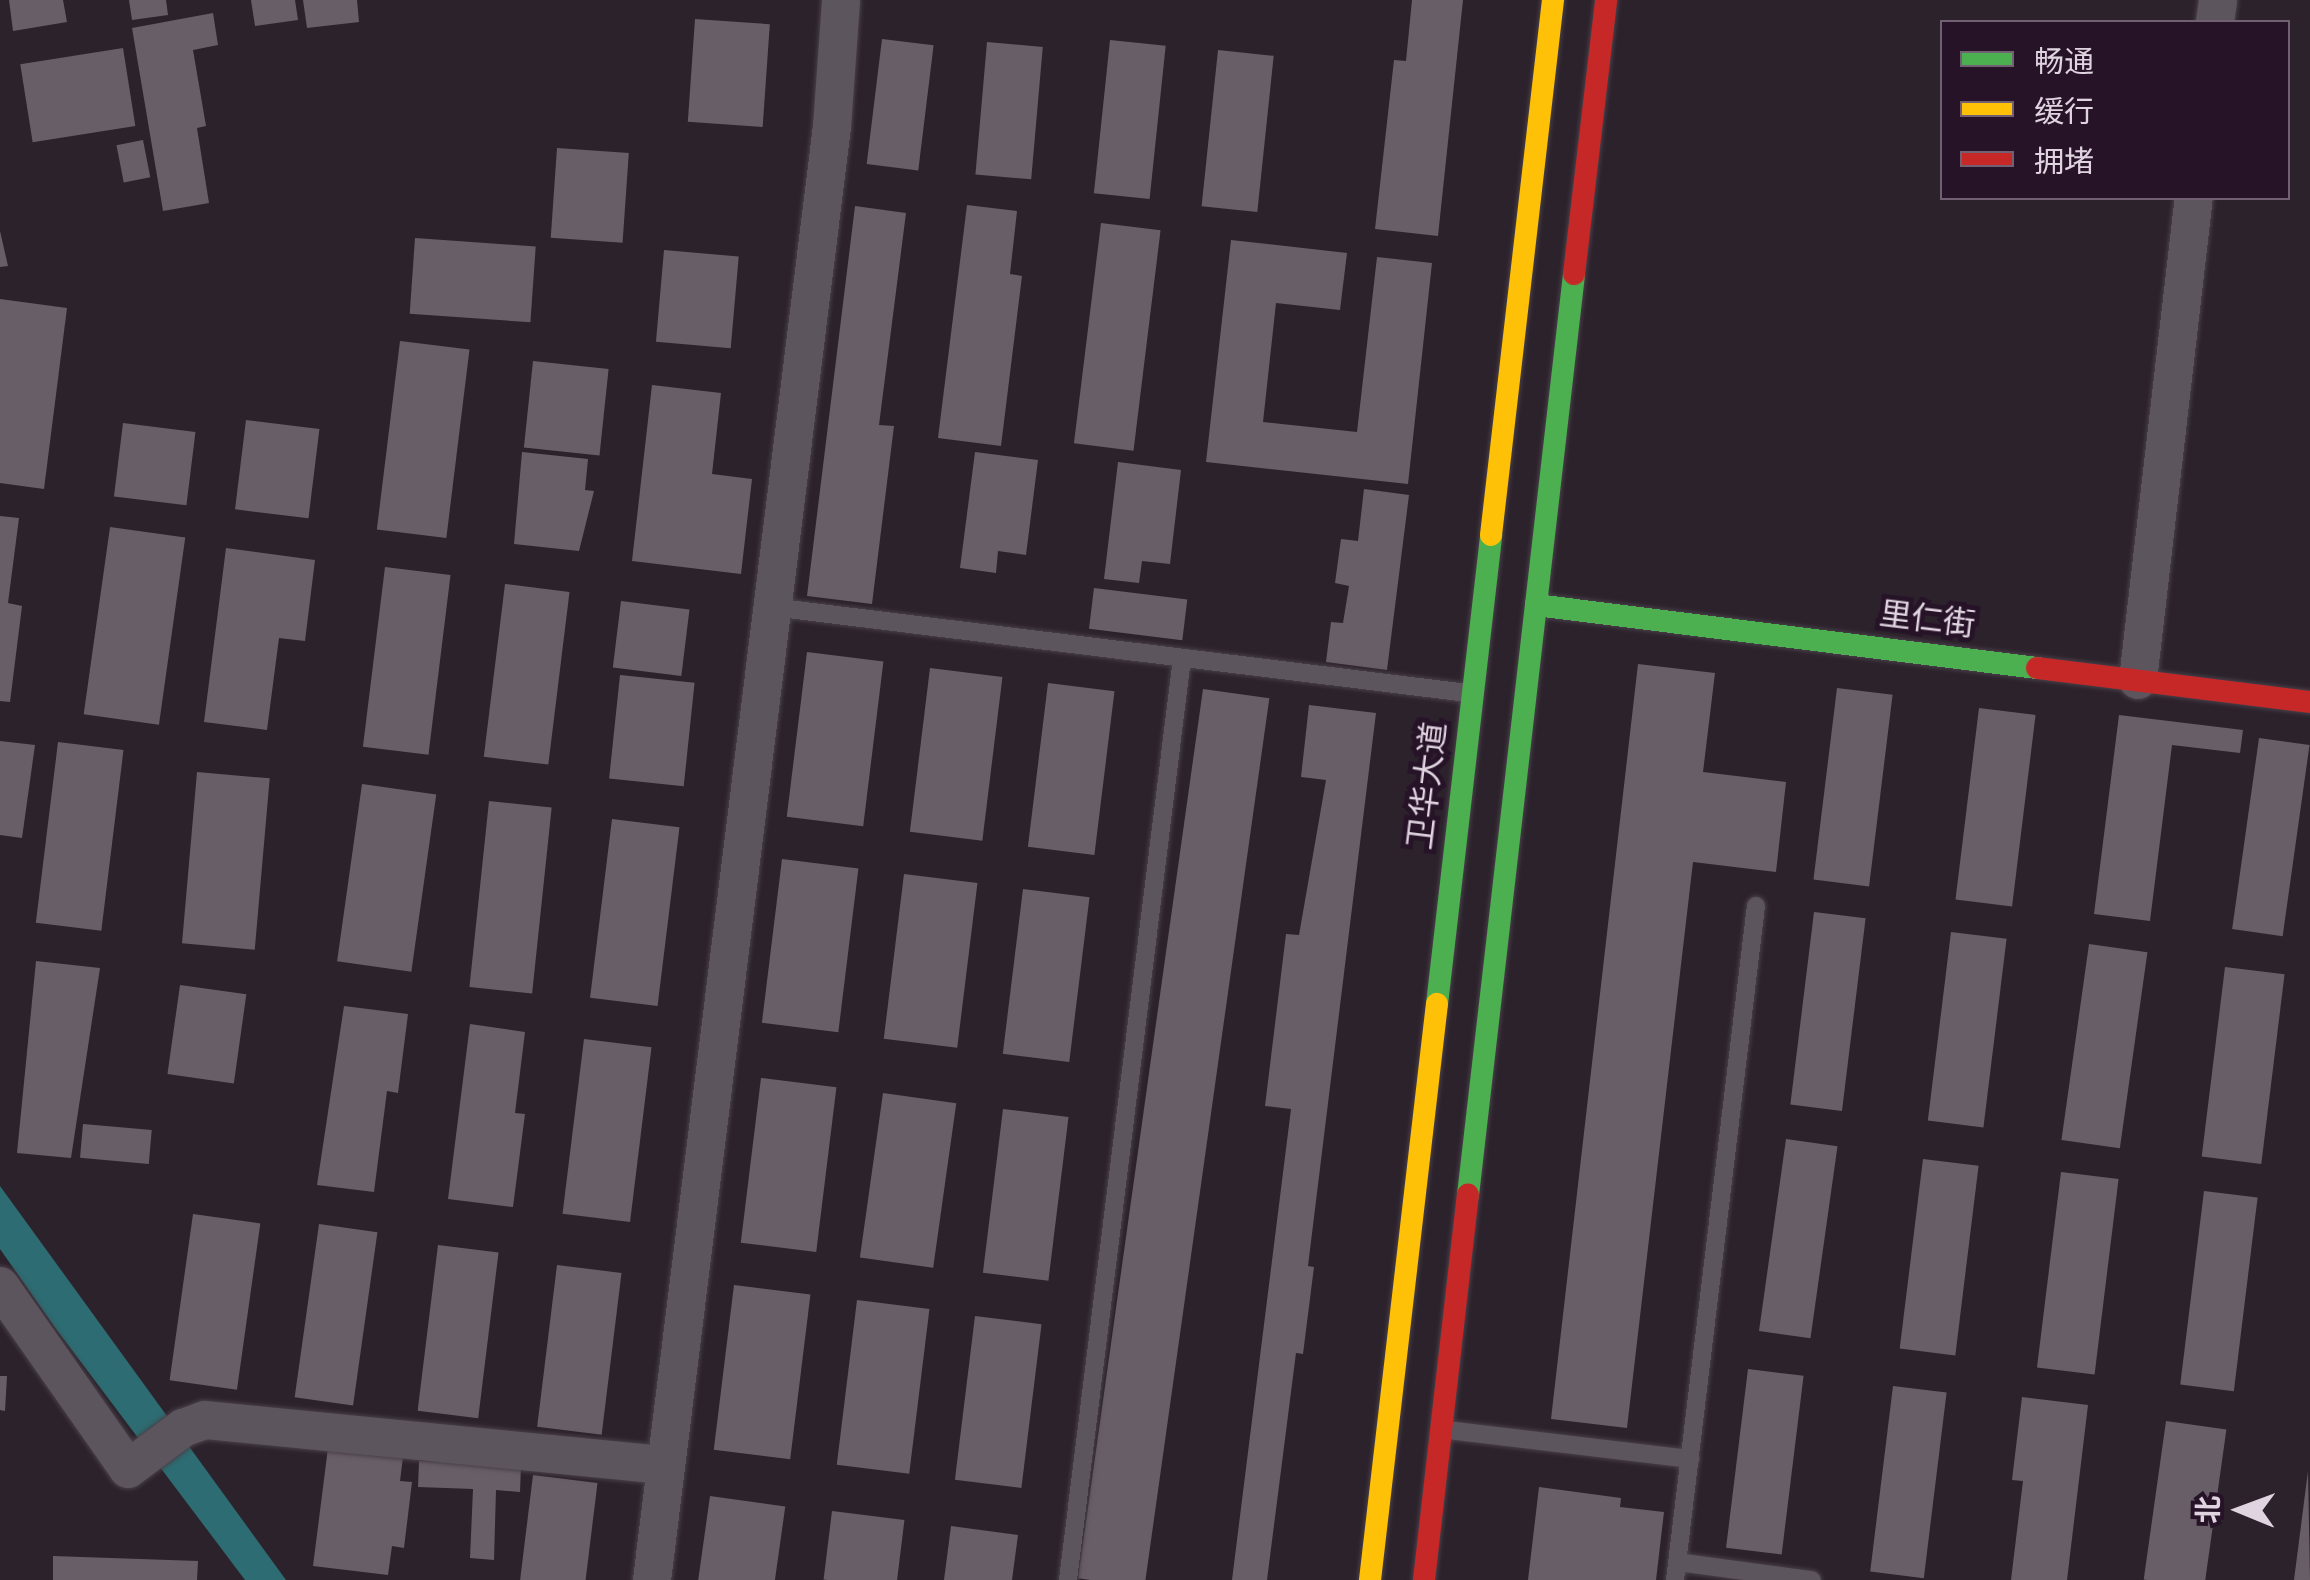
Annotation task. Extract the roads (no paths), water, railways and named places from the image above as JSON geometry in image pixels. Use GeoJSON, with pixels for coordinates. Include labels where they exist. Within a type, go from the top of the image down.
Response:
{"type":"FeatureCollection","features":[{"type":"Feature","properties":{"kind":"main road","name":"卫华大道"},"geometry":{"type":"LineString","coordinates":[[1370,1580],[1553,0]]}},
{"type":"Feature","properties":{"kind":"main road"},"geometry":{"type":"LineString","coordinates":[[1424,1580],[1606,0]]}},
{"type":"Feature","properties":{"kind":"main road","name":"里仁街"},"geometry":{"type":"LineString","coordinates":[[1536,605],[2310,702]]}},
{"type":"Feature","properties":{"kind":"street"},"geometry":{"type":"LineString","coordinates":[[652,1580],[842,0]]}},
{"type":"Feature","properties":{"kind":"street"},"geometry":{"type":"LineString","coordinates":[[2138,680],[2194,200]]}},
{"type":"Feature","properties":{"kind":"street"},"geometry":{"type":"LineString","coordinates":[[0,1286],[128,1469],[183,1428],[205,1420],[666,1465]]}},
{"type":"Feature","properties":{"kind":"lane"},"geometry":{"type":"LineString","coordinates":[[772,607],[1472,694]]}},
{"type":"Feature","properties":{"kind":"lane"},"geometry":{"type":"LineString","coordinates":[[1068,1580],[1182,658]]}},
{"type":"Feature","properties":{"kind":"lane"},"geometry":{"type":"LineString","coordinates":[[1756,906],[1676,1571],[1812,1580]]}},
{"type":"Feature","properties":{"kind":"lane"},"geometry":{"type":"LineString","coordinates":[[1442,1429],[1690,1459]]}},
{"type":"Feature","properties":{"kind":"water"},"geometry":{"type":"Polygon","coordinates":[[[0,1186],[286,1580],[245,1580],[56,1329],[0,1249],[0,1186]]]}}]}
